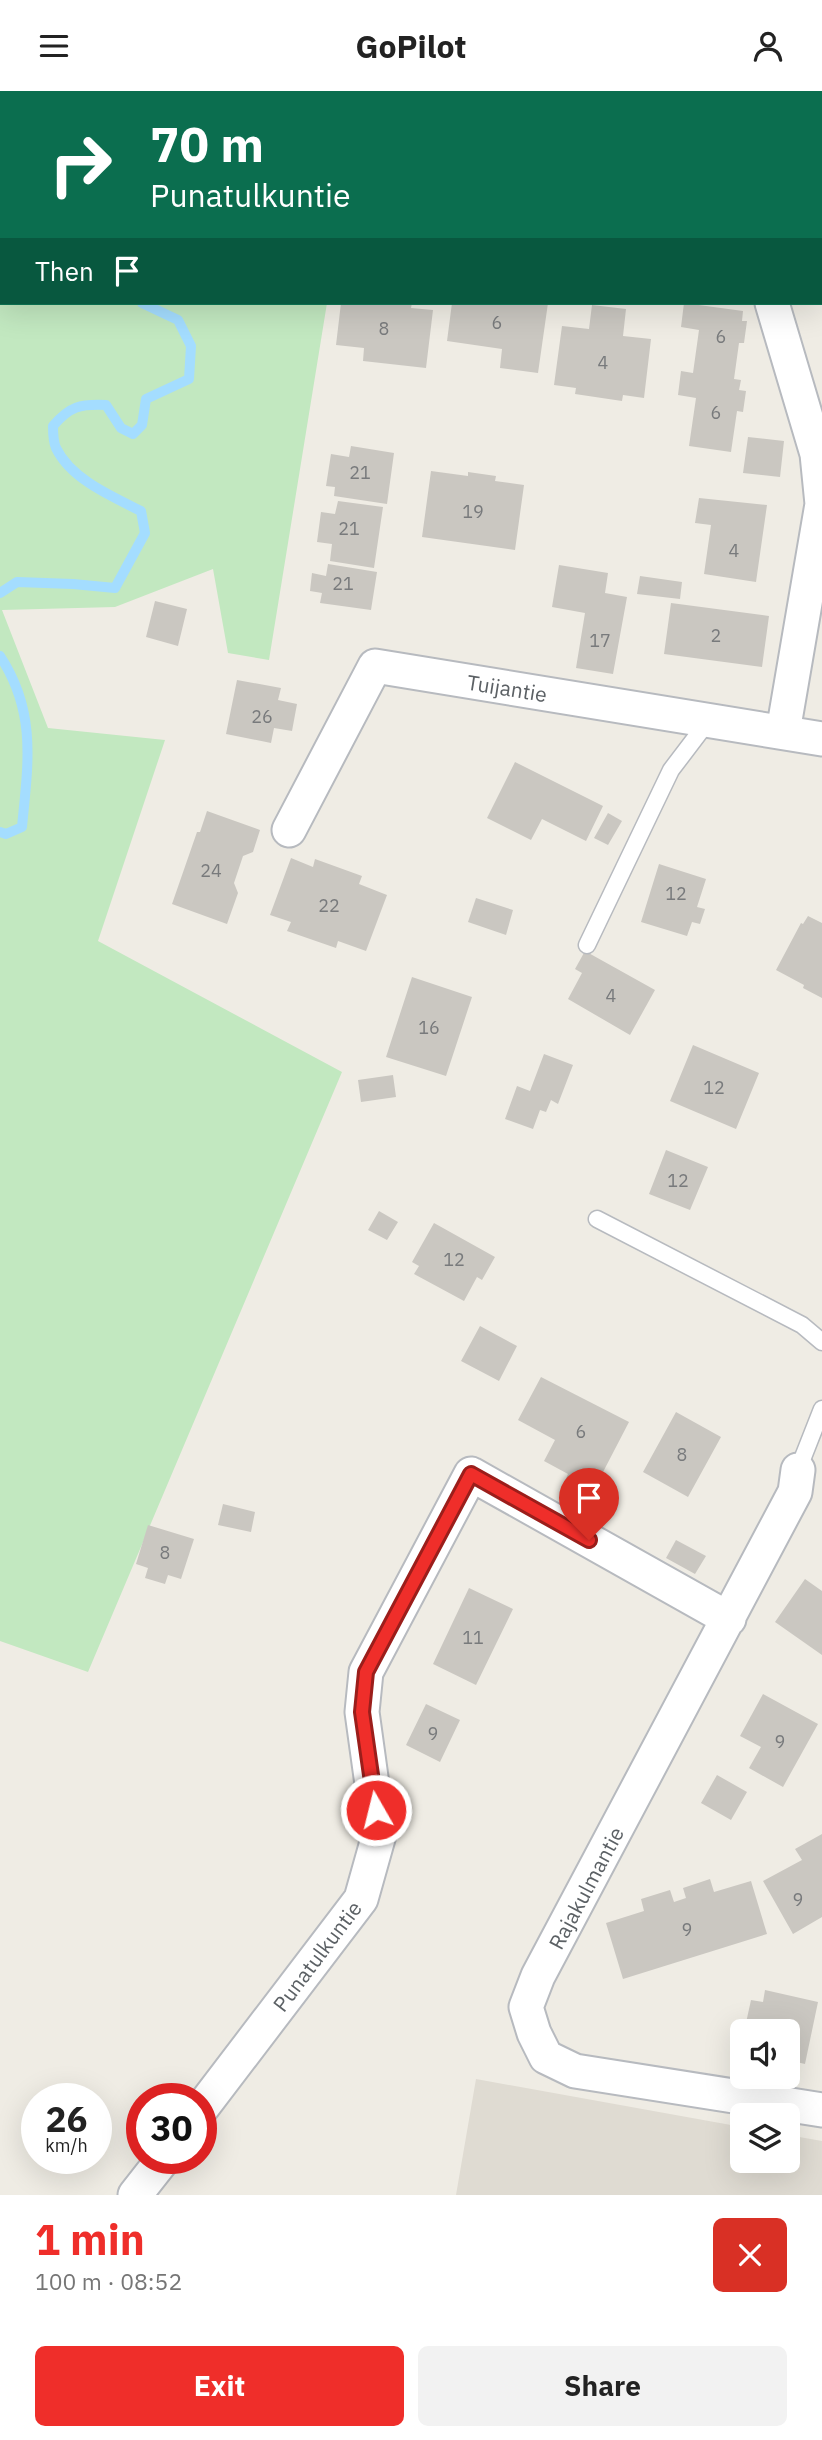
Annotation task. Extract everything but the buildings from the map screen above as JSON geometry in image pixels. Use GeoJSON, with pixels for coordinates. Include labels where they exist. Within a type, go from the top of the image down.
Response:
{"type":"FeatureCollection","features":[{"type":"Feature","properties":{"kind":"street"},"geometry":{"type":"LineString","coordinates":[[773,305],[817,454],[822,504],[783,732]]}},
{"type":"Feature","properties":{"kind":"street","name":"Tuijantie"},"geometry":{"type":"LineString","coordinates":[[289,830],[375,666],[822,739]]}},
{"type":"Feature","properties":{"kind":"street","name":"Rajakulmantie"},"geometry":{"type":"LineString","coordinates":[[798,1470],[795,1492],[538,1976],[526,2007],[534,2033],[546,2057],[575,2071],[822,2111]]}},
{"type":"Feature","properties":{"kind":"street","name":"Punatulkuntie"},"geometry":{"type":"LineString","coordinates":[[217,2088],[361,1899],[379,1835],[362,1712],[366,1672],[471,1474],[729,1619]]}},
{"type":"Feature","properties":{"kind":"street"},"geometry":{"type":"LineString","coordinates":[[135,2195],[151,2174]]}},
{"type":"Feature","properties":{"kind":"lane"},"geometry":{"type":"LineString","coordinates":[[587,944],[671,771],[709,720]]}},
{"type":"Feature","properties":{"kind":"lane"},"geometry":{"type":"LineString","coordinates":[[597,1219],[802,1325],[822,1342]]}},
{"type":"Feature","properties":{"kind":"lane"},"geometry":{"type":"LineString","coordinates":[[798,1470],[822,1409]]}},
{"type":"Feature","properties":{"kind":"shaded area"},"geometry":{"type":"Polygon","coordinates":[[[476,2079],[730,2125],[730,2173],[800,2173],[800,2137],[822,2141],[822,2195],[456,2195],[476,2079]]]}},
{"type":"Feature","properties":{"kind":"green space"},"geometry":{"type":"Polygon","coordinates":[[[0,305],[327,305],[269,660],[228,653],[213,569],[115,607],[2,610],[48,728],[165,740],[98,941],[342,1072],[88,1672],[0,1641],[0,305]]]}},
{"type":"Feature","properties":{"kind":"waterway"},"geometry":{"type":"LineString","coordinates":[[0,593],[17,582],[115,588],[145,533],[141,511],[93,485],[71,469],[55,445],[53,426],[70,410],[89,405],[106,405],[121,428],[133,434],[142,425],[146,399],[189,379],[191,346],[178,320],[146,305]]}},
{"type":"Feature","properties":{"kind":"waterway"},"geometry":{"type":"LineString","coordinates":[[0,656],[20,697],[27,739],[22,827],[6,834],[0,832]]}},
{"type":"Feature","properties":{"kind":"route"},"geometry":{"type":"LineString","coordinates":[[376,1810],[362,1712],[366,1672],[471,1474],[589,1540]]}}]}
